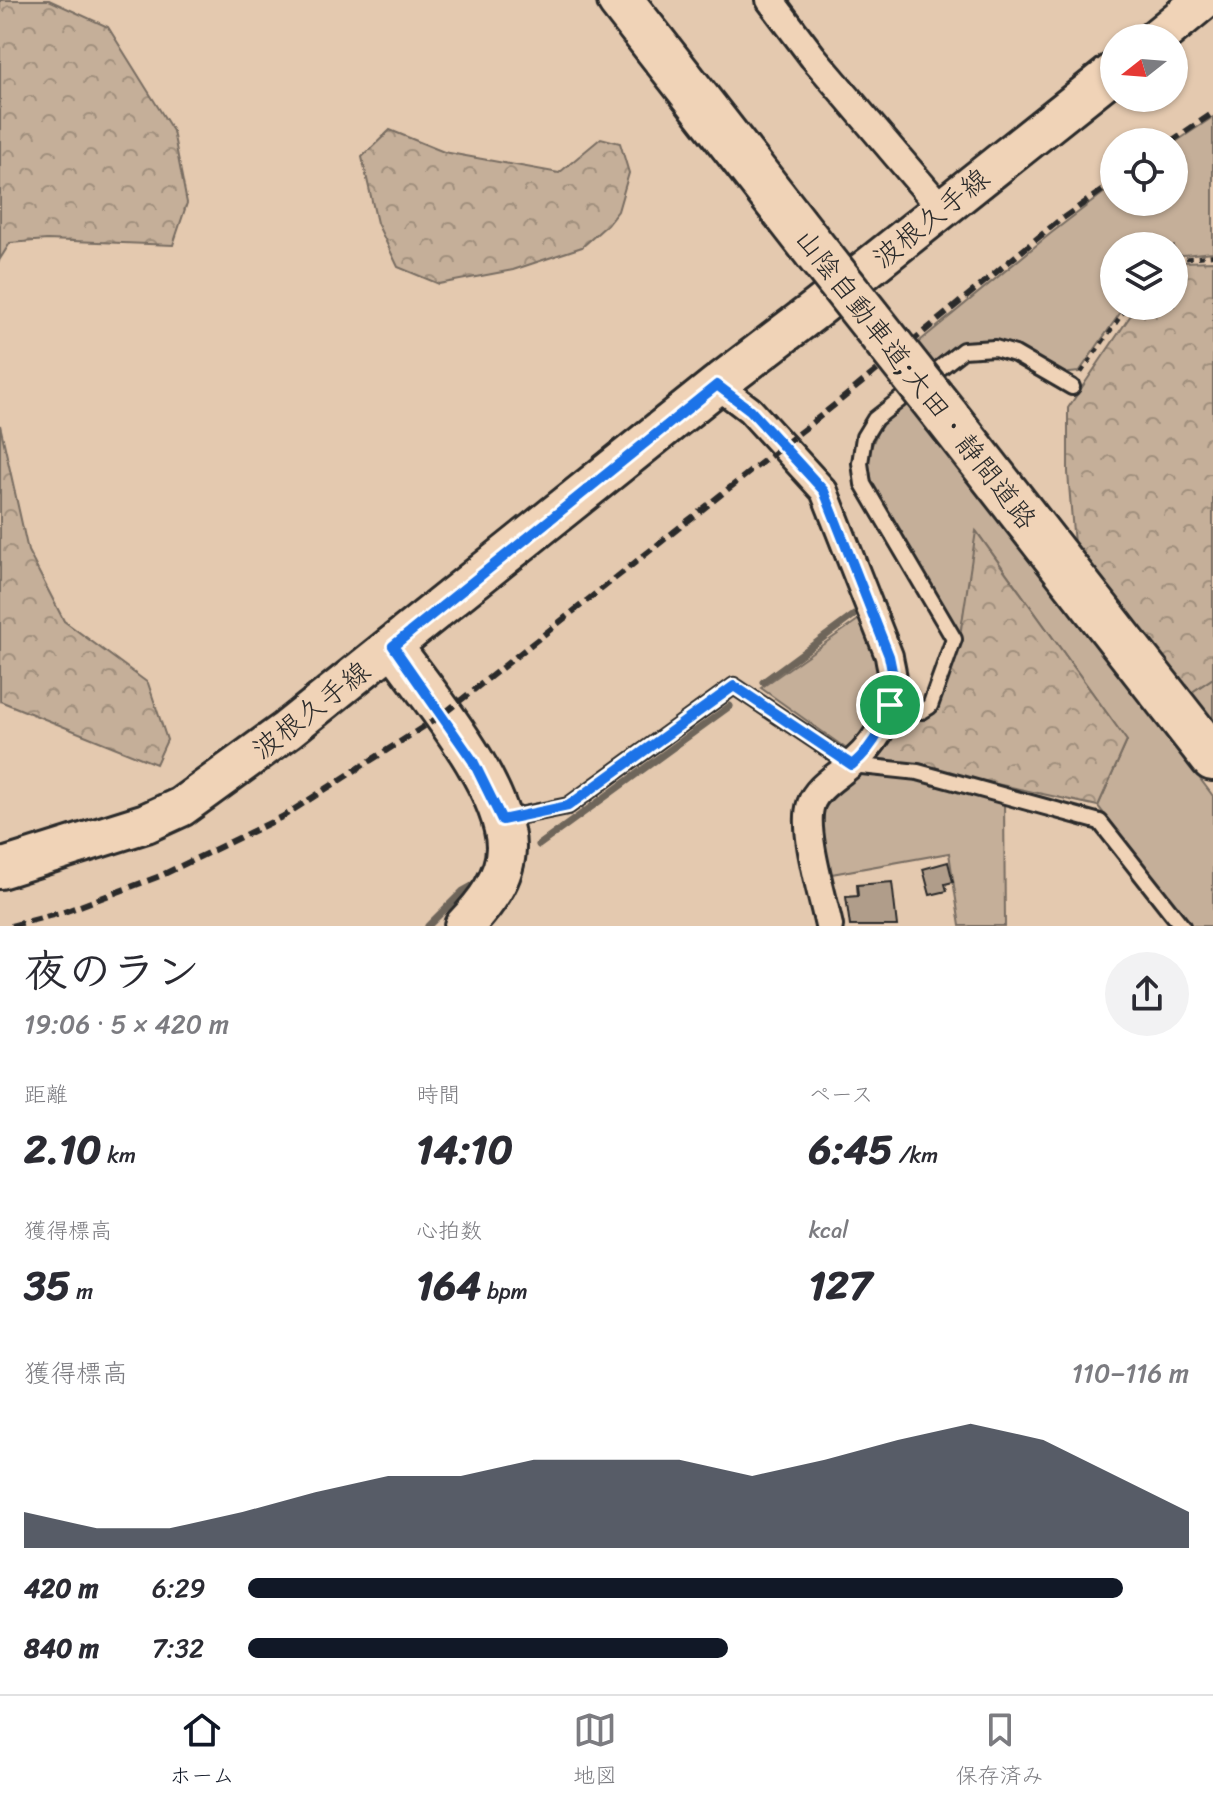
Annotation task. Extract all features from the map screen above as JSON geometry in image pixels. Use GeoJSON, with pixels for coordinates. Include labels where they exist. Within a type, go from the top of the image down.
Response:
{"type":"FeatureCollection","features":[{"type":"Feature","properties":{"kind":"highway","name":"山陰自動車道;大田・静間道路"},"geometry":{"type":"LineString","coordinates":[[620,0],[1213,758]]}},
{"type":"Feature","properties":{"kind":"main road"},"geometry":{"type":"LineString","coordinates":[[1174,24],[1203,0]]}},
{"type":"Feature","properties":{"kind":"main road","name":"波根久手線"},"geometry":{"type":"LineString","coordinates":[[0,869],[146,823],[181,807],[287,730],[1100,83]]}},
{"type":"Feature","properties":{"kind":"main road"},"geometry":{"type":"LineString","coordinates":[[393,646],[473,761],[502,820],[506,849],[496,886],[464,926]]}},
{"type":"Feature","properties":{"kind":"street"},"geometry":{"type":"LineString","coordinates":[[770,0],[813,57],[942,209]]}},
{"type":"Feature","properties":{"kind":"street"},"geometry":{"type":"LineString","coordinates":[[717,385],[750,410],[824,491],[889,656],[893,685],[890,705],[873,743],[852,765],[823,786],[812,802],[808,823],[829,926]]}},
{"type":"Feature","properties":{"kind":"lane"},"geometry":{"type":"LineString","coordinates":[[890,705],[922,711],[930,706],[954,639],[863,484],[860,463],[864,437],[875,419],[963,350],[995,348],[1015,354],[1072,387]]}},
{"type":"Feature","properties":{"kind":"lane"},"geometry":{"type":"LineString","coordinates":[[502,820],[568,806],[734,686],[852,765],[918,772],[1100,822],[1182,926]]}},
{"type":"Feature","properties":{"kind":"path"},"geometry":{"type":"LineString","coordinates":[[1188,258],[1213,255]]}},
{"type":"Feature","properties":{"kind":"path"},"geometry":{"type":"LineString","coordinates":[[1072,387],[1118,320]]}},
{"type":"Feature","properties":{"kind":"green space"},"geometry":{"type":"Polygon","coordinates":[[[0,0],[49,0],[108,27],[173,131],[187,203],[173,245],[47,240],[10,243],[0,259],[0,0]]]}},
{"type":"Feature","properties":{"kind":"green space"},"geometry":{"type":"Polygon","coordinates":[[[1213,117],[1213,252],[1188,255],[1188,232],[1100,232],[1100,320],[1115,320],[1079,372],[1061,374],[1018,346],[998,341],[969,344],[935,366],[915,345],[1100,196],[1100,216],[1188,216],[1188,134],[1213,117]]]}},
{"type":"Feature","properties":{"kind":"green space"},"geometry":{"type":"Polygon","coordinates":[[[390,130],[444,152],[559,173],[601,138],[620,143],[629,173],[618,211],[582,247],[513,270],[439,284],[398,267],[377,223],[362,157],[390,130]]]}},
{"type":"Feature","properties":{"kind":"green space"},"geometry":{"type":"Polygon","coordinates":[[[1213,261],[1213,678],[1189,694],[1074,544],[1068,473],[1068,408],[1128,320],[1188,320],[1188,262],[1213,261]]]}},
{"type":"Feature","properties":{"kind":"green space"},"geometry":{"type":"Polygon","coordinates":[[[911,397],[1213,796],[1213,926],[1191,926],[1098,806],[1127,741],[977,532],[960,636],[873,487],[867,457],[877,433],[890,414],[911,397]]]}},
{"type":"Feature","properties":{"kind":"green space"},"geometry":{"type":"Polygon","coordinates":[[[0,425],[28,551],[64,621],[148,683],[167,740],[156,764],[0,701],[0,425]]]}},
{"type":"Feature","properties":{"kind":"green space"},"geometry":{"type":"Polygon","coordinates":[[[976,531],[1127,741],[1098,806],[871,760],[895,712],[917,717],[930,712],[960,636],[976,531]]]}},
{"type":"Feature","properties":{"kind":"green space"},"geometry":{"type":"Polygon","coordinates":[[[865,615],[886,685],[876,727],[855,755],[761,688],[865,615]]]}},
{"type":"Feature","properties":{"kind":"green space"},"geometry":{"type":"Polygon","coordinates":[[[1213,678],[1213,723],[1189,694],[1213,678]]]}},
{"type":"Feature","properties":{"kind":"green space"},"geometry":{"type":"Polygon","coordinates":[[[860,770],[890,771],[1004,800],[1005,926],[960,926],[949,853],[826,875],[817,800],[860,770]]]}},
{"type":"Feature","properties":{"kind":"building"},"geometry":{"type":"Polygon","coordinates":[[[948,862],[953,882],[945,884],[947,891],[930,895],[923,869],[948,862]]]}},
{"type":"Feature","properties":{"kind":"building"},"geometry":{"type":"Polygon","coordinates":[[[892,882],[897,926],[850,926],[846,897],[858,896],[857,885],[892,882]]]}},
{"type":"Feature","properties":{"kind":"waterway"},"geometry":{"type":"LineString","coordinates":[[763,682],[854,615]]}},
{"type":"Feature","properties":{"kind":"waterway"},"geometry":{"type":"LineString","coordinates":[[539,845],[730,706]]}},
{"type":"Feature","properties":{"kind":"waterway"},"geometry":{"type":"LineString","coordinates":[[428,926],[472,886]]}},
{"type":"Feature","properties":{"kind":"railway"},"geometry":{"type":"LineString","coordinates":[[1188,130],[1213,113]]}},
{"type":"Feature","properties":{"kind":"railway"},"geometry":{"type":"LineString","coordinates":[[11,926],[64,912],[160,876],[282,817],[442,715],[837,403],[1056,223],[1100,192]]}},
{"type":"Feature","properties":{"kind":"route"},"geometry":{"type":"LineString","coordinates":[[717,385],[750,410],[824,491],[889,656],[893,685],[890,705],[873,743],[852,765],[734,686],[568,806],[502,820],[473,761],[393,646],[717,385]]}}]}
